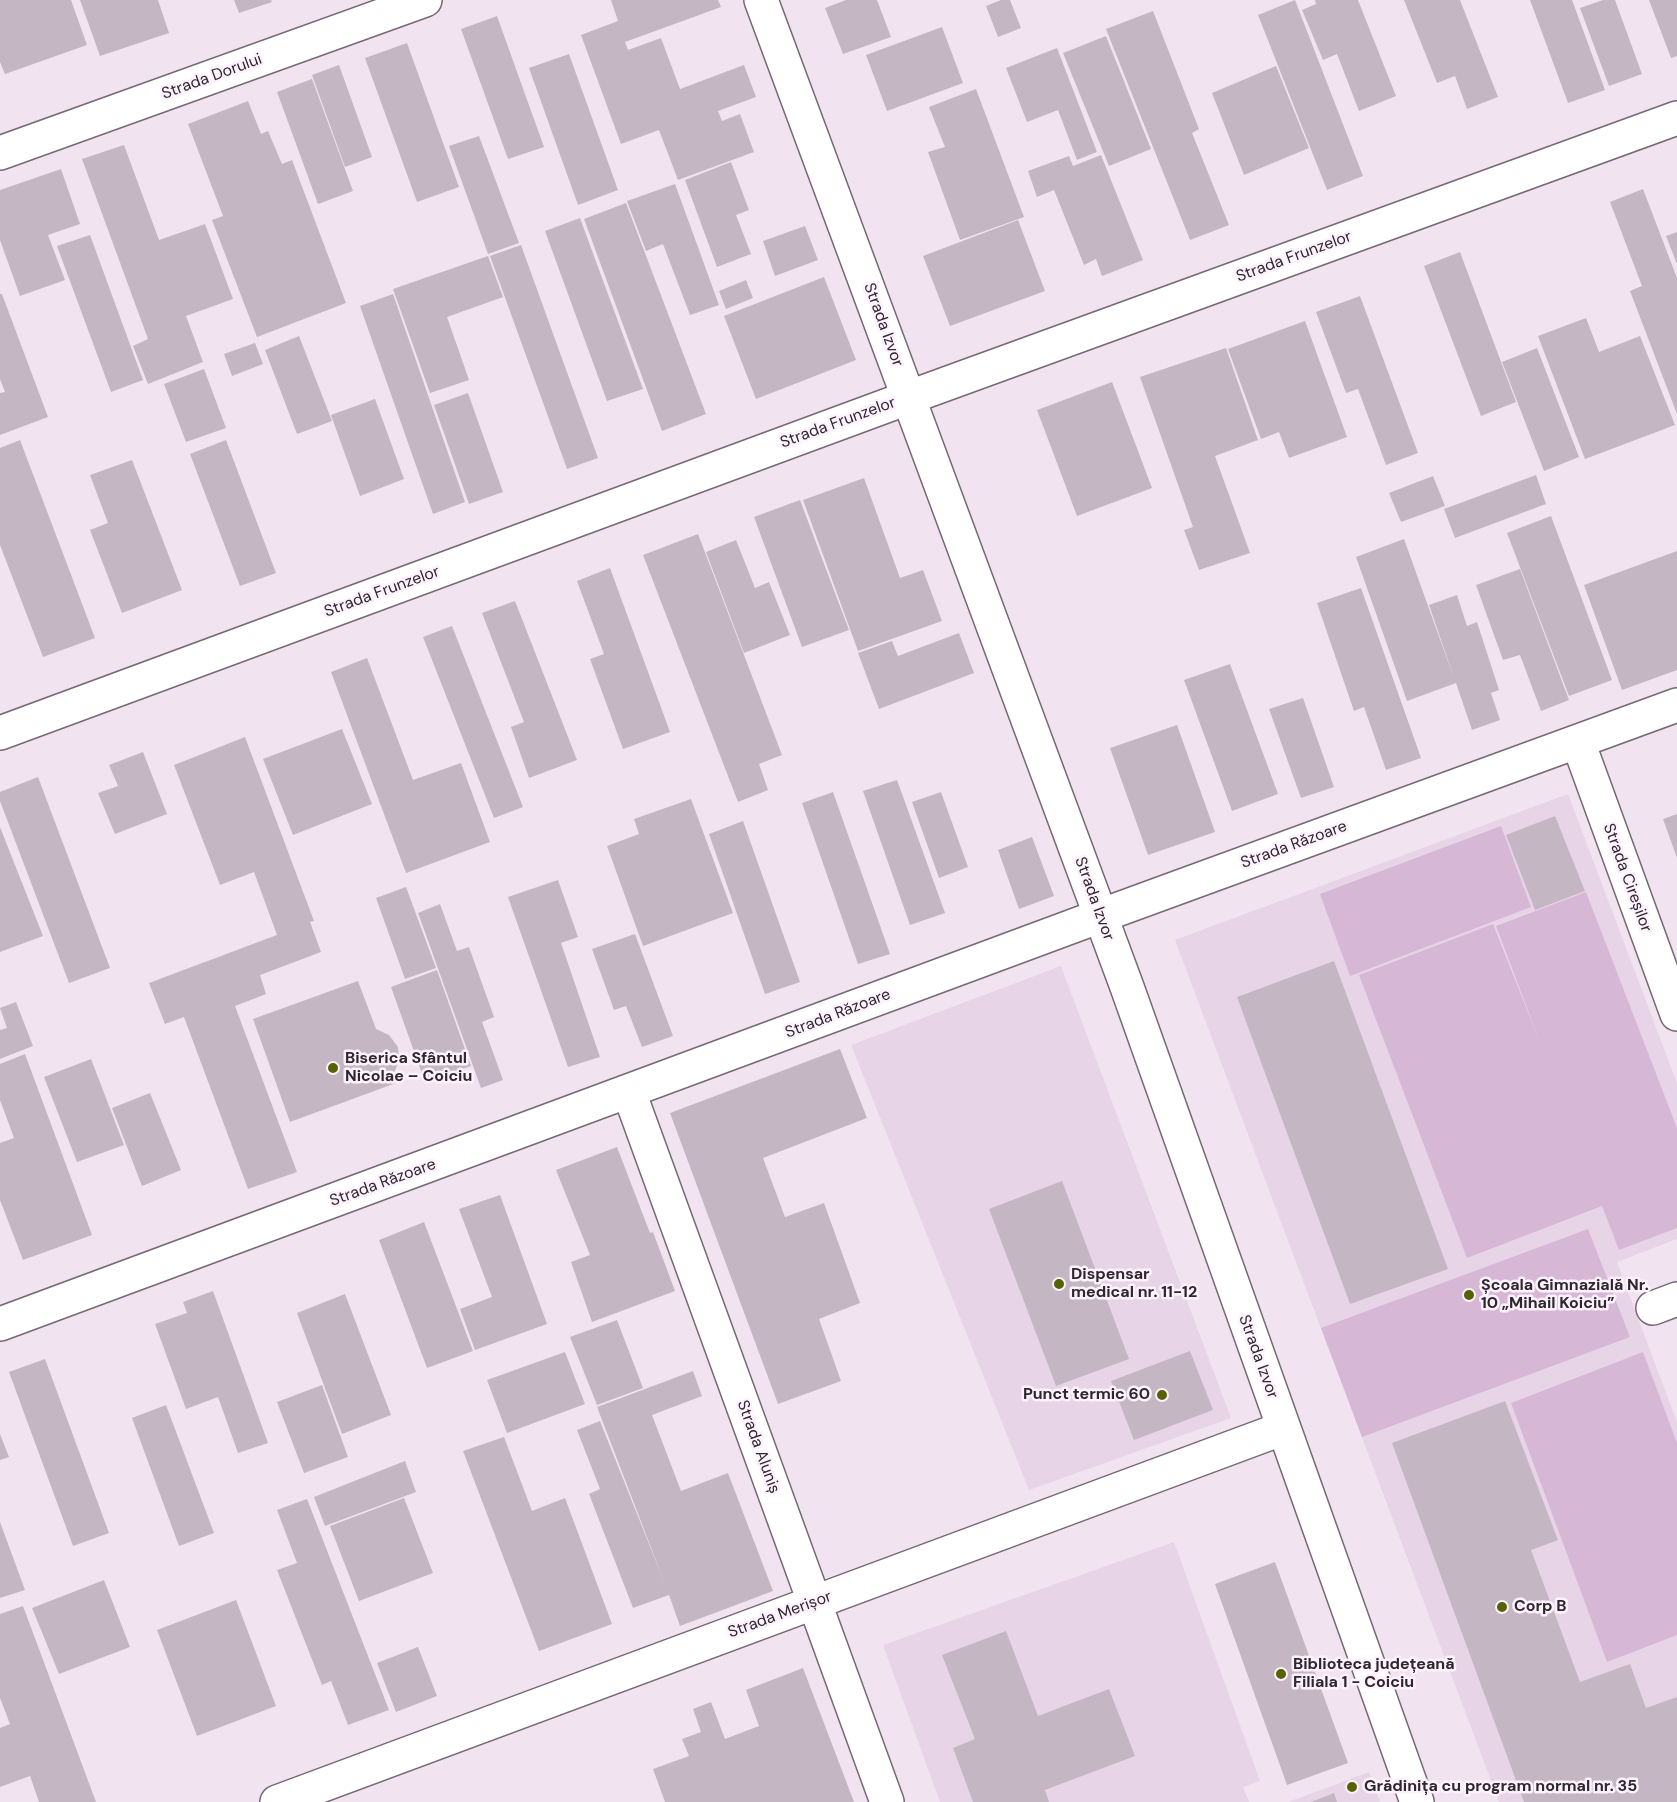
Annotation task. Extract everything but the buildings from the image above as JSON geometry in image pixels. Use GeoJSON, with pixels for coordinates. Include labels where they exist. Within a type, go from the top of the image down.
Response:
{"type":"FeatureCollection","features":[{"type":"Feature","properties":{"kind":"street","name":"Strada Dorului"},"geometry":{"type":"LineString","coordinates":[[0,153],[425,0]]}},
{"type":"Feature","properties":{"kind":"street","name":"Strada Izvor"},"geometry":{"type":"LineString","coordinates":[[762,0],[1100,916],[1418,1802]]}},
{"type":"Feature","properties":{"kind":"street","name":"Strada Frunzelor"},"geometry":{"type":"LineString","coordinates":[[0,733],[910,397],[1677,118]]}},
{"type":"Feature","properties":{"kind":"street","name":"Strada Răzoare"},"geometry":{"type":"LineString","coordinates":[[0,1324],[1100,916],[1677,705]]}},
{"type":"Feature","properties":{"kind":"street","name":"Strada Cireșilor"},"geometry":{"type":"LineString","coordinates":[[1578,742],[1677,1014]]}},
{"type":"Feature","properties":{"kind":"street","name":"Strada Aluniș"},"geometry":{"type":"LineString","coordinates":[[629,1092],[886,1802]]}},
{"type":"Feature","properties":{"kind":"street","name":"Strada Merișor"},"geometry":{"type":"LineString","coordinates":[[277,1802],[1284,1428]]}},
{"type":"Feature","properties":{"kind":"shaded area","name":"Școala Gimnazială Nr. 10 „Mihail Koiciu”"},"geometry":{"type":"Polygon","coordinates":[[[1568,794],[1677,1083],[1677,1239],[1617,1262],[1677,1422],[1677,1802],[1499,1802],[1175,940],[1568,794]]]}},
{"type":"Feature","properties":{"kind":"shaded area"},"geometry":{"type":"Polygon","coordinates":[[[1501,826],[1531,907],[1350,976],[1320,894],[1501,826]]]}},
{"type":"Feature","properties":{"kind":"shaded area"},"geometry":{"type":"Polygon","coordinates":[[[1586,892],[1677,1128],[1677,1228],[1619,1250],[1602,1206],[1467,1258],[1359,975],[1493,924],[1541,1045],[1496,926],[1586,892]]]}},
{"type":"Feature","properties":{"kind":"shaded area"},"geometry":{"type":"Polygon","coordinates":[[[1061,966],[1231,1418],[1029,1490],[851,1045],[1061,966]]]}},
{"type":"Feature","properties":{"kind":"shaded area"},"geometry":{"type":"Polygon","coordinates":[[[1588,1229],[1630,1337],[1362,1437],[1321,1328],[1588,1229]]]}},
{"type":"Feature","properties":{"kind":"shaded area"},"geometry":{"type":"Polygon","coordinates":[[[1643,1352],[1677,1443],[1677,1635],[1607,1662],[1511,1403],[1643,1352]]]}},
{"type":"Feature","properties":{"kind":"shaded area"},"geometry":{"type":"Polygon","coordinates":[[[1174,1542],[1260,1781],[1243,1787],[1249,1802],[940,1802],[883,1645],[1174,1542]]]}},
{"type":"Feature","properties":{"kind":"shaded area","name":"Grădinița cu program normal nr. 35"},"geometry":{"type":"Polygon","coordinates":[[[1369,1772],[1380,1802],[1288,1802],[1369,1772]]]}},
{"type":"Feature","properties":{"kind":"place","name":"Biserica Sfântul Nicolae – Coiciu"},"geometry":{"type":"Point","coordinates":[333,1068]}},
{"type":"Feature","properties":{"kind":"place","name":"Dispensar medical nr. 11-12"},"geometry":{"type":"Point","coordinates":[1059,1284]}},
{"type":"Feature","properties":{"kind":"place","name":"Școala Gimnazială Nr. 10 „Mihail Koiciu”"},"geometry":{"type":"Point","coordinates":[1469,1295]}},
{"type":"Feature","properties":{"kind":"place","name":"Punct termic 60"},"geometry":{"type":"Point","coordinates":[1162,1395]}},
{"type":"Feature","properties":{"kind":"place","name":"Corp B"},"geometry":{"type":"Point","coordinates":[1502,1607]}},
{"type":"Feature","properties":{"kind":"place","name":"Biblioteca județeană Filiala 1 - Coiciu"},"geometry":{"type":"Point","coordinates":[1281,1674]}},
{"type":"Feature","properties":{"kind":"place","name":"Grădinița cu program normal nr. 35"},"geometry":{"type":"Point","coordinates":[1352,1787]}}]}
